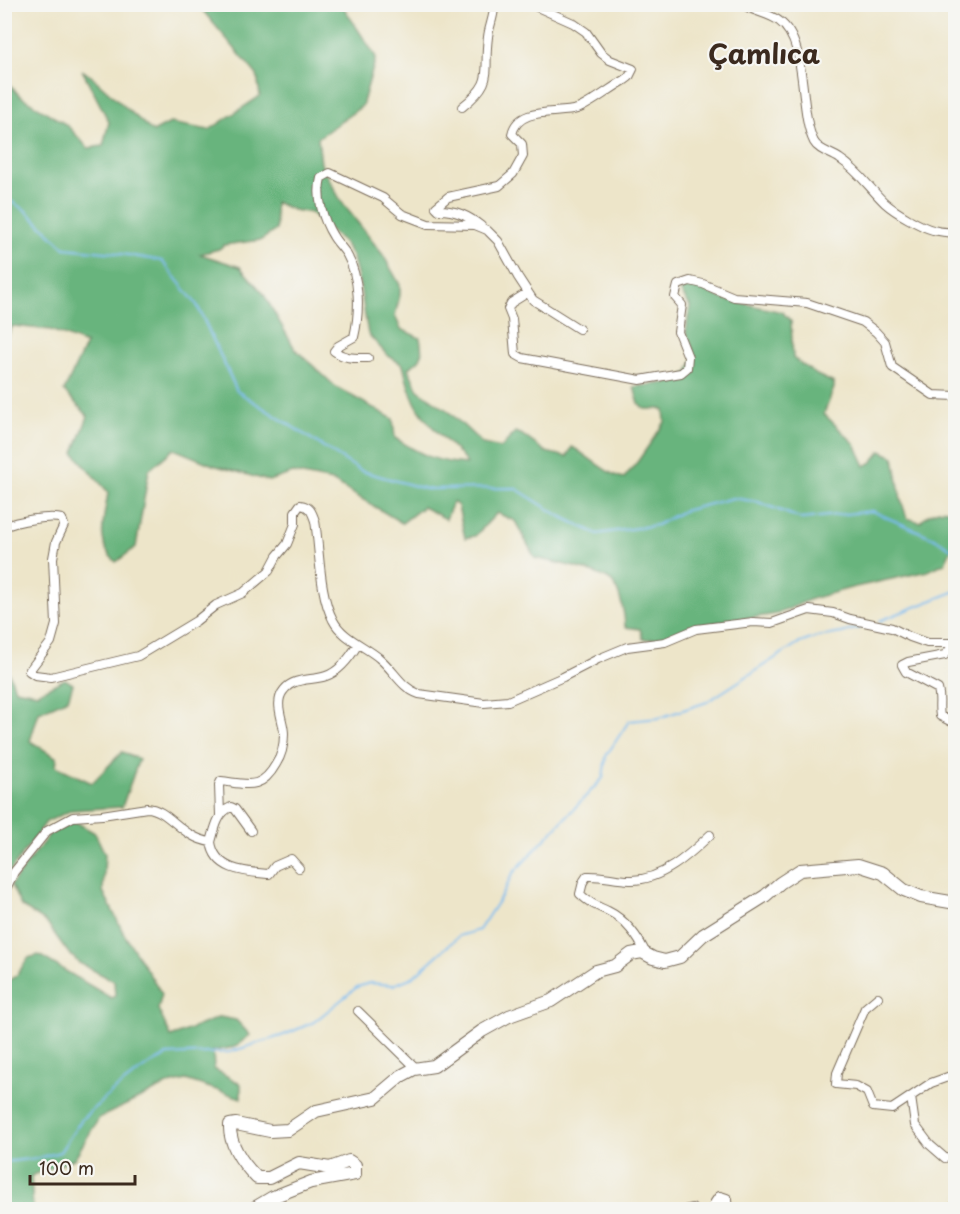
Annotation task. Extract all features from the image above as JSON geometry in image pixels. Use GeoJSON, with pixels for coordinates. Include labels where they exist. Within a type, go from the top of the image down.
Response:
{"type":"FeatureCollection","features":[{"type":"Feature","properties":{"kind":"street"},"geometry":{"type":"LineString","coordinates":[[462,107],[479,94],[486,80],[488,35],[495,9],[494,4]]}},
{"type":"Feature","properties":{"kind":"street"},"geometry":{"type":"LineString","coordinates":[[515,4],[535,6],[573,23],[586,32],[601,53],[610,60],[633,69],[625,80],[578,109],[525,117],[513,129],[512,134],[522,144],[523,156],[513,174],[499,186],[448,197],[436,207],[439,210],[451,210],[467,216],[487,230],[498,241],[527,293],[579,329]]}},
{"type":"Feature","properties":{"kind":"street"},"geometry":{"type":"LineString","coordinates":[[742,4],[753,11],[780,21],[788,31],[798,54],[804,100],[814,144],[839,158],[862,176],[887,205],[932,230],[956,233]]}},
{"type":"Feature","properties":{"kind":"street"},"geometry":{"type":"LineString","coordinates":[[368,358],[340,356],[334,351],[338,346],[354,337],[359,303],[348,256],[332,235],[321,206],[319,184],[321,178],[330,173],[337,176],[383,198],[402,214],[428,224],[475,225],[487,230]]}},
{"type":"Feature","properties":{"kind":"street"},"geometry":{"type":"LineString","coordinates":[[527,293],[512,303],[508,309],[512,319],[515,354],[522,358],[640,380],[681,373],[687,368],[688,357],[678,332],[682,305],[675,297],[678,285],[690,281],[734,297],[807,303],[863,322],[885,342],[892,367],[933,395],[956,396]]}},
{"type":"Feature","properties":{"kind":"street"},"geometry":{"type":"LineString","coordinates":[[4,526],[52,517],[62,519],[64,525],[52,558],[56,624],[51,642],[28,670],[35,675],[51,677],[138,656],[196,621],[216,604],[243,593],[269,571],[286,544],[295,524],[295,512],[300,505],[307,506],[315,521],[323,587],[333,621],[358,644],[380,658],[410,691],[454,700],[496,703],[519,697],[627,647],[665,642],[696,629],[753,622],[772,623],[809,610],[833,613],[850,620],[892,628],[927,643],[955,643]]}},
{"type":"Feature","properties":{"kind":"street"},"geometry":{"type":"LineString","coordinates":[[955,643],[945,655],[902,665],[906,672],[938,689],[940,716],[956,724]]}},
{"type":"Feature","properties":{"kind":"street"},"geometry":{"type":"LineString","coordinates":[[220,815],[219,785],[221,780],[253,784],[262,782],[269,777],[279,759],[284,746],[284,731],[279,712],[280,697],[285,688],[308,678],[328,676],[340,668],[358,644]]}},
{"type":"Feature","properties":{"kind":"street"},"geometry":{"type":"LineString","coordinates":[[251,831],[235,809],[231,807],[224,810],[220,815],[211,842],[212,851],[224,864],[242,872],[269,874],[275,866],[291,859],[299,868]]}},
{"type":"Feature","properties":{"kind":"street"},"geometry":{"type":"LineString","coordinates":[[4,892],[14,872],[36,842],[47,831],[73,817],[154,808],[194,839],[211,842]]}},
{"type":"Feature","properties":{"kind":"street"},"geometry":{"type":"LineString","coordinates":[[646,955],[641,944],[620,919],[594,906],[580,894],[583,882],[587,876],[595,875],[629,880],[647,879],[670,867],[710,835]]}},
{"type":"Feature","properties":{"kind":"street"},"geometry":{"type":"LineString","coordinates":[[251,1209],[273,1197],[311,1182],[355,1174],[355,1166],[349,1161],[330,1168],[299,1163],[269,1178],[256,1178],[244,1165],[230,1136],[230,1125],[236,1124],[270,1131],[288,1130],[316,1111],[375,1098],[401,1076],[417,1069],[434,1066],[482,1031],[509,1016],[551,1001],[596,971],[615,966],[631,954],[642,952],[665,961],[680,957],[703,935],[765,896],[800,870],[858,865],[883,873],[903,890],[921,897],[956,903]]}},
{"type":"Feature","properties":{"kind":"street"},"geometry":{"type":"LineString","coordinates":[[878,997],[865,1008],[837,1072],[836,1084],[856,1086],[867,1092],[873,1107],[892,1109],[931,1083],[956,1074]]}},
{"type":"Feature","properties":{"kind":"street"},"geometry":{"type":"LineString","coordinates":[[358,1011],[417,1069]]}},
{"type":"Feature","properties":{"kind":"street"},"geometry":{"type":"LineString","coordinates":[[911,1097],[915,1125],[930,1145],[945,1158]]}},
{"type":"Feature","properties":{"kind":"street"},"geometry":{"type":"LineString","coordinates":[[715,1209],[720,1198],[726,1200],[727,1209]]}},
{"type":"Feature","properties":{"kind":"street"},"geometry":{"type":"LineString","coordinates":[[684,1209],[693,1209]]}},
{"type":"Feature","properties":{"kind":"street"},"geometry":{"type":"LineString","coordinates":[[950,1209],[956,1209]]}},
{"type":"Feature","properties":{"kind":"green space"},"geometry":{"type":"Polygon","coordinates":[[[198,5],[342,5],[376,57],[362,106],[318,138],[321,164],[341,201],[383,255],[400,285],[395,316],[401,329],[420,338],[422,349],[420,359],[408,368],[418,390],[447,410],[483,444],[501,448],[515,432],[546,452],[567,457],[572,447],[605,469],[624,478],[665,422],[664,409],[645,409],[639,404],[634,387],[673,382],[688,372],[695,355],[686,332],[690,306],[681,292],[684,286],[697,287],[723,299],[782,312],[791,321],[793,358],[817,375],[834,383],[824,414],[855,444],[865,466],[872,462],[881,451],[894,457],[901,500],[907,518],[920,522],[927,515],[936,511],[945,510],[955,513],[955,541],[945,563],[928,571],[811,599],[777,614],[689,627],[662,639],[643,639],[640,629],[625,627],[620,597],[612,582],[598,574],[535,558],[515,521],[497,513],[475,536],[465,538],[458,506],[453,502],[446,519],[423,507],[402,523],[332,481],[293,473],[269,481],[213,465],[174,449],[149,470],[136,547],[116,562],[109,555],[103,538],[103,520],[108,492],[74,453],[88,416],[64,391],[86,344],[51,330],[13,326],[5,340],[5,79],[20,96],[67,125],[88,148],[103,146],[109,122],[82,70],[153,132],[170,123],[209,130],[260,96],[257,75],[198,5]],[[275,202],[276,230],[261,240],[224,245],[219,249],[200,254],[240,267],[263,293],[295,349],[336,387],[393,419],[395,438],[429,457],[467,464],[419,410],[411,394],[403,365],[387,355],[368,334],[353,258],[345,244],[311,213],[293,210],[275,202]]]}},
{"type":"Feature","properties":{"kind":"green space"},"geometry":{"type":"Polygon","coordinates":[[[5,672],[9,673],[15,689],[37,693],[65,679],[73,684],[68,699],[39,712],[30,741],[57,758],[56,766],[92,783],[122,752],[139,759],[122,807],[72,810],[46,822],[5,878],[5,672]]]}},
{"type":"Feature","properties":{"kind":"green space"},"geometry":{"type":"Polygon","coordinates":[[[74,821],[95,833],[105,854],[103,891],[124,934],[162,994],[158,1009],[171,1037],[220,1017],[236,1020],[250,1035],[235,1047],[213,1051],[214,1069],[241,1084],[241,1098],[186,1080],[169,1084],[99,1118],[74,1159],[31,1176],[33,1209],[5,1210],[5,983],[17,975],[28,958],[39,955],[111,998],[115,996],[114,981],[79,963],[67,951],[46,922],[21,906],[11,885],[51,832],[74,821]]]}},
{"type":"Feature","properties":{"kind":"waterway"},"geometry":{"type":"LineString","coordinates":[[4,197],[25,210],[65,248],[116,253],[162,261],[197,305],[237,391],[361,471],[426,489],[515,488],[558,515],[597,534],[657,525],[683,511],[733,498],[758,502],[802,519],[872,511],[936,539],[956,552]]}},
{"type":"Feature","properties":{"kind":"waterway"},"geometry":{"type":"LineString","coordinates":[[879,621],[956,591]]}},
{"type":"Feature","properties":{"kind":"waterway"},"geometry":{"type":"LineString","coordinates":[[4,1162],[38,1158],[60,1152],[82,1119],[113,1091],[147,1066],[167,1055],[230,1052],[284,1035],[314,1022],[357,987],[370,983],[393,985],[413,977],[459,936],[479,930],[502,895],[513,873],[603,778],[606,756],[629,721],[659,718],[707,702],[797,644],[865,626]]}},
{"type":"Feature","properties":{"kind":"district","name":"Çamlıca"},"geometry":{"type":"Point","coordinates":[764,52]}}]}
